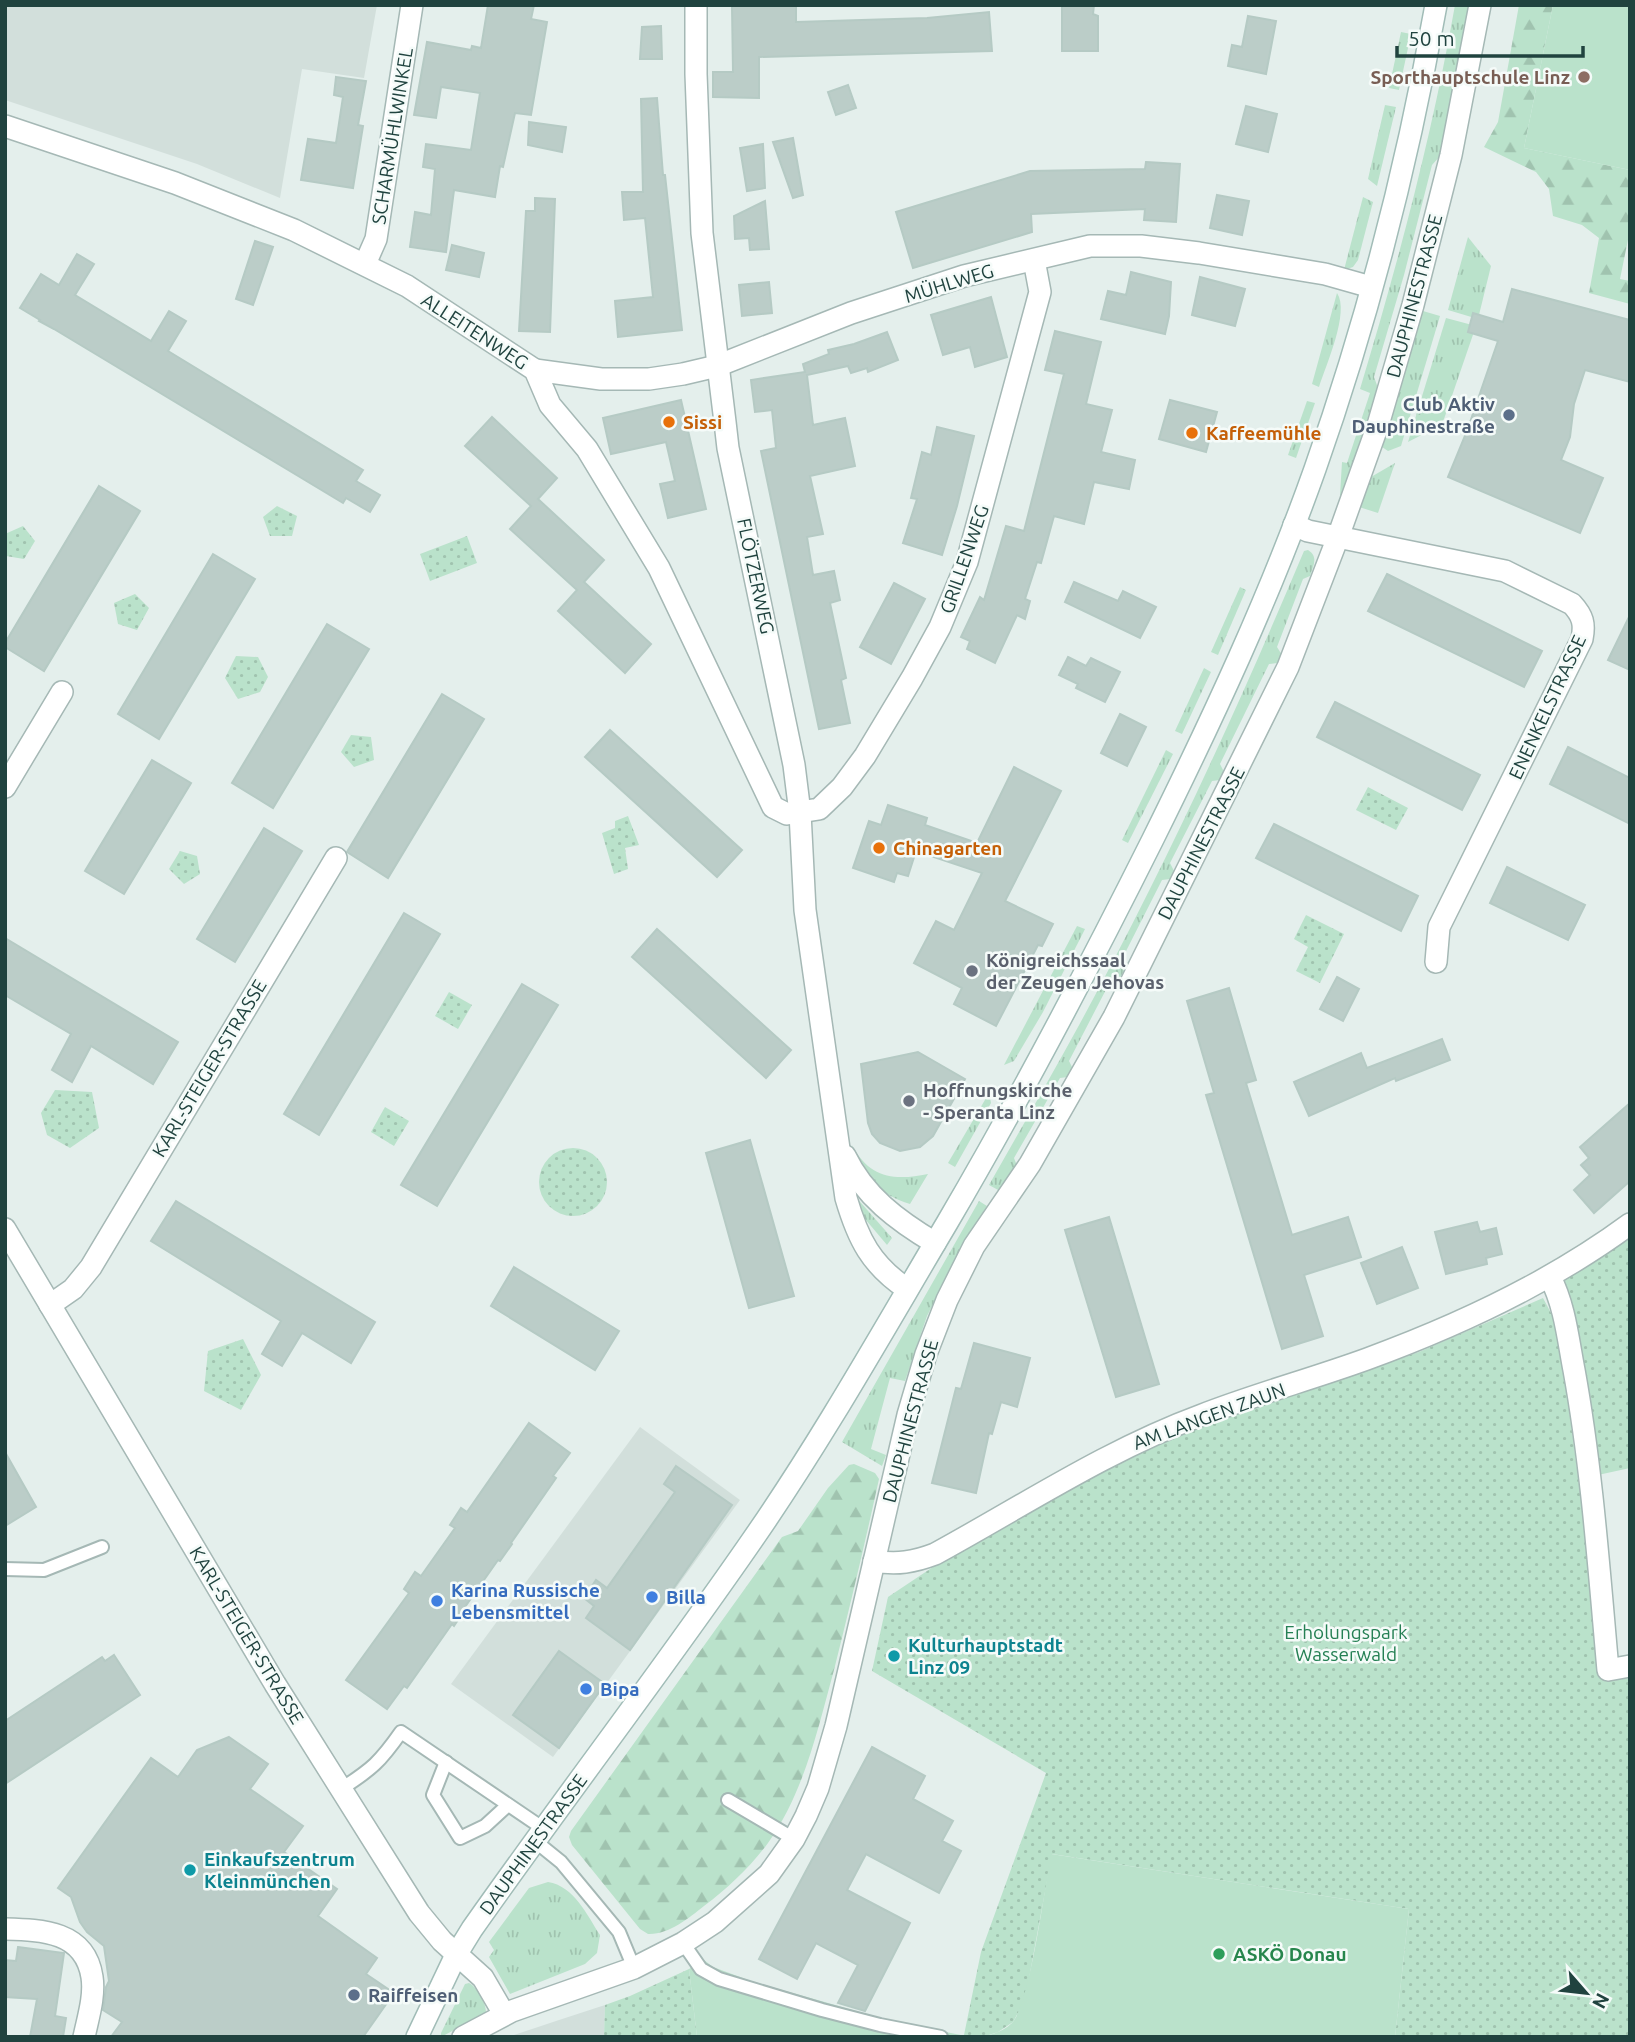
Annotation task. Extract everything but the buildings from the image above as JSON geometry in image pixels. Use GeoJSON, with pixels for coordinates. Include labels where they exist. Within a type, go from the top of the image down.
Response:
{"type":"FeatureCollection","features":[{"type":"Feature","properties":{"kind":"street","name":"SCHARMÜHLWINKEL"},"geometry":{"type":"LineString","coordinates":[[365,264],[376,239],[412,5]]}},
{"type":"Feature","properties":{"kind":"street","name":"FLÖTZERWEG"},"geometry":{"type":"LineString","coordinates":[[696,5],[702,233],[728,449],[794,765],[800,813],[805,910],[846,1198],[855,1229],[868,1253],[907,1289]]}},
{"type":"Feature","properties":{"kind":"street","name":"DAUPHINESTRASSE"},"geometry":{"type":"LineString","coordinates":[[417,2037],[456,1955],[755,1537],[802,1465],[1036,1068],[1127,891],[1237,664],[1294,525],[1340,393],[1371,287],[1414,113],[1436,5]]}},
{"type":"Feature","properties":{"kind":"street","name":"DAUPHINESTRASSE"},"geometry":{"type":"LineString","coordinates":[[463,2037],[504,2014],[634,1968],[684,1943],[743,1899],[769,1874],[794,1839],[818,1788],[833,1739],[908,1415],[926,1353],[947,1300],[974,1246],[1030,1164],[1114,1017],[1288,667],[1338,537],[1378,425],[1413,305],[1448,167],[1479,5]]}},
{"type":"Feature","properties":{"kind":"street","name":"ALLEITENWEG"},"geometry":{"type":"LineString","coordinates":[[5,126],[244,209],[365,264],[436,304],[535,370],[550,405],[587,449],[659,568],[773,807],[787,814],[800,813]]}},
{"type":"Feature","properties":{"kind":"street","name":"MÜHLWEG"},"geometry":{"type":"LineString","coordinates":[[535,370],[601,379],[649,379],[718,366],[851,313],[964,276],[1090,246],[1141,246],[1199,253],[1325,274],[1371,287]]}},
{"type":"Feature","properties":{"kind":"street","name":"GRILLENWEG"},"geometry":{"type":"LineString","coordinates":[[800,813],[819,808],[842,787],[865,756],[916,671],[956,590],[985,501],[1040,292],[1034,260]]}},
{"type":"Feature","properties":{"kind":"street","name":"ENENKELSTRASSE"},"geometry":{"type":"LineString","coordinates":[[1294,525],[1338,537],[1505,571],[1572,604],[1581,613],[1584,626],[1582,639],[1439,927],[1436,962]]}},
{"type":"Feature","properties":{"kind":"street"},"geometry":{"type":"LineString","coordinates":[[5,787],[62,692]]}},
{"type":"Feature","properties":{"kind":"street","name":"KARL-STEIGER-STRASSE"},"geometry":{"type":"LineString","coordinates":[[50,1305],[73,1289],[91,1266],[335,858]]}},
{"type":"Feature","properties":{"kind":"street","name":"FLÖTZERWEG"},"geometry":{"type":"LineString","coordinates":[[839,1145],[854,1175],[874,1199],[935,1243]]}},
{"type":"Feature","properties":{"kind":"street","name":"AM LANGEN ZAUN"},"geometry":{"type":"LineString","coordinates":[[874,1561],[891,1564],[915,1562],[935,1554],[1124,1448],[1202,1415],[1308,1380],[1429,1335],[1554,1284],[1630,1224]]}},
{"type":"Feature","properties":{"kind":"street","name":"KARL-STEIGER-STRASSE"},"geometry":{"type":"LineString","coordinates":[[5,1229],[275,1684],[419,1913],[456,1955]]}},
{"type":"Feature","properties":{"kind":"street"},"geometry":{"type":"LineString","coordinates":[[1554,1284],[1577,1387],[1590,1477],[1608,1670],[1630,1665]]}},
{"type":"Feature","properties":{"kind":"street"},"geometry":{"type":"LineString","coordinates":[[5,1929],[57,1934],[81,1951],[92,1977],[92,1993],[84,2037]]}},
{"type":"Feature","properties":{"kind":"street"},"geometry":{"type":"LineString","coordinates":[[456,1955],[483,1978],[504,2014]]}},
{"type":"Feature","properties":{"kind":"lane"},"geometry":{"type":"LineString","coordinates":[[5,1569],[44,1570],[102,1547]]}},
{"type":"Feature","properties":{"kind":"lane"},"geometry":{"type":"LineString","coordinates":[[341,1790],[372,1769],[401,1731],[508,1804],[540,1835],[619,1932],[634,1968]]}},
{"type":"Feature","properties":{"kind":"lane"},"geometry":{"type":"LineString","coordinates":[[446,1762],[433,1795],[460,1838],[485,1826],[508,1804]]}},
{"type":"Feature","properties":{"kind":"lane"},"geometry":{"type":"LineString","coordinates":[[728,1800],[794,1839]]}},
{"type":"Feature","properties":{"kind":"lane"},"geometry":{"type":"LineString","coordinates":[[684,1943],[701,1969],[719,1979],[822,2010],[941,2037]]}},
{"type":"Feature","properties":{"kind":"shaded area"},"geometry":{"type":"Polygon","coordinates":[[[5,5],[377,5],[364,78],[302,69],[280,198],[197,164],[5,100],[5,5]]]}},
{"type":"Feature","properties":{"kind":"shaded area"},"geometry":{"type":"Polygon","coordinates":[[[640,1427],[740,1500],[553,1757],[451,1684],[640,1427]]]}},
{"type":"Feature","properties":{"kind":"shaded area"},"geometry":{"type":"Polygon","coordinates":[[[605,2005],[604,2037],[508,2037],[556,2021],[605,2005]]]}},
{"type":"Feature","properties":{"kind":"green space"},"geometry":{"type":"Polygon","coordinates":[[[1455,5],[1470,5],[1441,155],[1432,165],[1374,377],[1378,388],[1340,495],[1342,462],[1347,463],[1370,393],[1360,389],[1413,199],[1436,103],[1455,5]]]}},
{"type":"Feature","properties":{"kind":"green space"},"geometry":{"type":"Polygon","coordinates":[[[1519,5],[1553,5],[1524,148],[1630,170],[1630,230],[1620,279],[1630,281],[1630,304],[1589,293],[1599,238],[1582,225],[1553,216],[1549,189],[1536,172],[1484,147],[1498,122],[1519,5]]]}},
{"type":"Feature","properties":{"kind":"green space","name":"Sporthauptschule Linz"},"geometry":{"type":"Polygon","coordinates":[[[1553,5],[1630,5],[1630,170],[1524,148],[1553,5]]]}},
{"type":"Feature","properties":{"kind":"green space"},"geometry":{"type":"Polygon","coordinates":[[[1401,32],[1411,34],[1399,90],[1389,88],[1401,32]]]}},
{"type":"Feature","properties":{"kind":"green space"},"geometry":{"type":"Polygon","coordinates":[[[1385,105],[1396,107],[1377,186],[1368,179],[1385,105]]]}},
{"type":"Feature","properties":{"kind":"green space"},"geometry":{"type":"Polygon","coordinates":[[[1363,197],[1373,202],[1358,260],[1353,267],[1344,270],[1363,197]]]}},
{"type":"Feature","properties":{"kind":"green space"},"geometry":{"type":"Polygon","coordinates":[[[1468,237],[1491,266],[1478,319],[1448,310],[1468,237]]]}},
{"type":"Feature","properties":{"kind":"green space"},"geometry":{"type":"Polygon","coordinates":[[[1337,293],[1341,313],[1339,325],[1319,387],[1312,384],[1337,293]]]}},
{"type":"Feature","properties":{"kind":"green space"},"geometry":{"type":"Polygon","coordinates":[[[1423,311],[1440,316],[1401,446],[1388,451],[1382,447],[1382,442],[1423,311]]]}},
{"type":"Feature","properties":{"kind":"green space"},"geometry":{"type":"Polygon","coordinates":[[[1446,318],[1476,326],[1444,419],[1439,426],[1408,442],[1446,318]]]}},
{"type":"Feature","properties":{"kind":"green space"},"geometry":{"type":"Polygon","coordinates":[[[1307,401],[1315,403],[1296,458],[1288,455],[1307,401]]]}},
{"type":"Feature","properties":{"kind":"green space"},"geometry":{"type":"Polygon","coordinates":[[[1395,463],[1378,513],[1359,507],[1371,477],[1395,463]]]}},
{"type":"Feature","properties":{"kind":"green space"},"geometry":{"type":"Polygon","coordinates":[[[277,506],[297,516],[292,536],[270,536],[263,517],[277,506]]]}},
{"type":"Feature","properties":{"kind":"green space"},"geometry":{"type":"Polygon","coordinates":[[[23,526],[35,541],[24,559],[6,556],[5,534],[23,526]]]}},
{"type":"Feature","properties":{"kind":"green space"},"geometry":{"type":"Polygon","coordinates":[[[467,536],[477,563],[430,581],[420,554],[467,536]]]}},
{"type":"Feature","properties":{"kind":"green space"},"geometry":{"type":"Polygon","coordinates":[[[1308,550],[1313,556],[1314,565],[1310,576],[1303,579],[1277,647],[1282,655],[1277,663],[1269,664],[1220,764],[1224,772],[1220,780],[1212,781],[1170,863],[1174,871],[1170,879],[1162,880],[1120,963],[1124,971],[1120,978],[1111,980],[1069,1061],[1073,1069],[1068,1077],[1060,1078],[1014,1158],[1017,1166],[1000,1191],[989,1185],[1078,1027],[1139,910],[1225,732],[1304,551],[1308,550]]]}},
{"type":"Feature","properties":{"kind":"green space"},"geometry":{"type":"Polygon","coordinates":[[[1240,587],[1246,590],[1218,655],[1211,652],[1240,587]]]}},
{"type":"Feature","properties":{"kind":"green space"},"geometry":{"type":"Polygon","coordinates":[[[135,594],[149,608],[137,630],[118,624],[114,603],[135,594]]]}},
{"type":"Feature","properties":{"kind":"green space"},"geometry":{"type":"Polygon","coordinates":[[[236,656],[258,657],[268,677],[260,692],[238,699],[225,678],[236,656]]]}},
{"type":"Feature","properties":{"kind":"green space"},"geometry":{"type":"Polygon","coordinates":[[[1204,668],[1211,672],[1182,734],[1175,731],[1204,668]]]}},
{"type":"Feature","properties":{"kind":"green space"},"geometry":{"type":"Polygon","coordinates":[[[351,735],[371,737],[374,760],[354,767],[341,752],[351,735]]]}},
{"type":"Feature","properties":{"kind":"green space"},"geometry":{"type":"Polygon","coordinates":[[[1166,750],[1173,754],[1128,843],[1122,840],[1166,750]]]}},
{"type":"Feature","properties":{"kind":"green space"},"geometry":{"type":"Polygon","coordinates":[[[1368,787],[1408,808],[1396,830],[1356,810],[1368,787]]]}},
{"type":"Feature","properties":{"kind":"green space"},"geometry":{"type":"Polygon","coordinates":[[[628,816],[639,845],[625,848],[628,869],[614,874],[602,833],[615,828],[615,821],[628,816]]]}},
{"type":"Feature","properties":{"kind":"green space"},"geometry":{"type":"Polygon","coordinates":[[[180,851],[197,856],[200,874],[184,884],[169,869],[180,851]]]}},
{"type":"Feature","properties":{"kind":"green space"},"geometry":{"type":"Polygon","coordinates":[[[1306,915],[1344,934],[1320,983],[1296,971],[1308,947],[1294,939],[1306,915]]]}},
{"type":"Feature","properties":{"kind":"green space"},"geometry":{"type":"Polygon","coordinates":[[[1077,926],[1085,929],[1043,1012],[1014,1061],[1004,1065],[1077,926]]]}},
{"type":"Feature","properties":{"kind":"green space"},"geometry":{"type":"Polygon","coordinates":[[[449,992],[472,1005],[458,1029],[435,1016],[449,992]]]}},
{"type":"Feature","properties":{"kind":"green space"},"geometry":{"type":"Polygon","coordinates":[[[55,1090],[92,1092],[99,1128],[70,1148],[47,1135],[41,1113],[55,1090]]]}},
{"type":"Feature","properties":{"kind":"green space"},"geometry":{"type":"Polygon","coordinates":[[[989,1093],[991,1103],[955,1167],[948,1163],[989,1093]]]}},
{"type":"Feature","properties":{"kind":"green space"},"geometry":{"type":"Polygon","coordinates":[[[385,1107],[409,1121],[394,1146],[371,1132],[385,1107]]]}},
{"type":"Feature","properties":{"kind":"green space"},"geometry":{"type":"Polygon","coordinates":[[[852,1145],[866,1164],[884,1175],[904,1177],[928,1174],[910,1204],[890,1195],[873,1182],[860,1165],[852,1145]]]}},
{"type":"Feature","properties":{"kind":"green space"},"geometry":{"type":"Polygon","coordinates":[[[566,1148],[580,1148],[592,1153],[602,1163],[607,1182],[602,1201],[592,1211],[580,1216],[566,1216],[554,1211],[544,1201],[539,1189],[539,1175],[544,1163],[554,1153],[566,1148]]]}},
{"type":"Feature","properties":{"kind":"green space"},"geometry":{"type":"Polygon","coordinates":[[[854,1195],[892,1238],[887,1245],[860,1213],[854,1195]]]}},
{"type":"Feature","properties":{"kind":"green space"},"geometry":{"type":"Polygon","coordinates":[[[979,1201],[987,1206],[960,1251],[927,1316],[905,1381],[890,1378],[871,1449],[886,1455],[882,1466],[842,1442],[979,1201]]]}},
{"type":"Feature","properties":{"kind":"green space"},"geometry":{"type":"Polygon","coordinates":[[[1630,1236],[1630,1468],[1598,1475],[1564,1276],[1630,1236]]]}},
{"type":"Feature","properties":{"kind":"green space","name":"Erholungspark Wasserwald"},"geometry":{"type":"Polygon","coordinates":[[[1543,1298],[1558,1326],[1586,1537],[1609,1681],[1630,1678],[1630,2037],[1395,2037],[1409,1909],[1052,1854],[1025,2000],[1013,2022],[998,2032],[983,2037],[964,2035],[981,1952],[1046,1773],[872,1671],[888,1597],[936,1565],[1106,1467],[1206,1423],[1419,1352],[1543,1298]]]}},
{"type":"Feature","properties":{"kind":"green space"},"geometry":{"type":"Polygon","coordinates":[[[243,1339],[261,1375],[241,1410],[204,1391],[208,1351],[243,1339]]]}},
{"type":"Feature","properties":{"kind":"green space"},"geometry":{"type":"Polygon","coordinates":[[[854,1464],[875,1473],[879,1479],[822,1714],[791,1803],[768,1843],[730,1884],[678,1925],[663,1932],[648,1934],[640,1929],[572,1845],[569,1837],[571,1831],[782,1537],[798,1531],[828,1488],[849,1465],[854,1464]]]}},
{"type":"Feature","properties":{"kind":"green space","name":"ASKÖ Donau"},"geometry":{"type":"Polygon","coordinates":[[[1051,1854],[1409,1909],[1395,2037],[983,2037],[1009,2026],[1019,2012],[1031,1970],[1051,1854]]]}},
{"type":"Feature","properties":{"kind":"green space"},"geometry":{"type":"Polygon","coordinates":[[[548,1882],[565,1889],[585,1910],[600,1935],[597,1953],[585,1964],[510,1994],[489,1957],[494,1950],[489,1942],[529,1888],[548,1882]]]}},
{"type":"Feature","properties":{"kind":"green space"},"geometry":{"type":"Polygon","coordinates":[[[704,1960],[713,1967],[751,1981],[895,2022],[971,2037],[697,2037],[689,1969],[704,1960]]]}},
{"type":"Feature","properties":{"kind":"green space"},"geometry":{"type":"Polygon","coordinates":[[[689,1969],[697,2037],[604,2037],[605,2005],[689,1969]]]}},
{"type":"Feature","properties":{"kind":"green space"},"geometry":{"type":"Polygon","coordinates":[[[469,1983],[481,1996],[486,2013],[441,2037],[465,1984],[469,1983]]]}},
{"type":"Feature","properties":{"kind":"place","name":"Sporthauptschule Linz"},"geometry":{"type":"Point","coordinates":[1584,77]}},
{"type":"Feature","properties":{"kind":"place","name":"Club Aktiv Dauphinestraße"},"geometry":{"type":"Point","coordinates":[1509,415]}},
{"type":"Feature","properties":{"kind":"place","name":"Sissi"},"geometry":{"type":"Point","coordinates":[669,422]}},
{"type":"Feature","properties":{"kind":"place","name":"Kaffeemühle"},"geometry":{"type":"Point","coordinates":[1192,433]}},
{"type":"Feature","properties":{"kind":"place","name":"Chinagarten"},"geometry":{"type":"Point","coordinates":[879,848]}},
{"type":"Feature","properties":{"kind":"place","name":"Königreichssaal der Zeugen Jehovas"},"geometry":{"type":"Point","coordinates":[972,971]}},
{"type":"Feature","properties":{"kind":"place","name":"Hoffnungskirche - Speranta Linz"},"geometry":{"type":"Point","coordinates":[909,1101]}},
{"type":"Feature","properties":{"kind":"place","name":"Billa"},"geometry":{"type":"Point","coordinates":[652,1597]}},
{"type":"Feature","properties":{"kind":"place","name":"Karina Russische Lebensmittel"},"geometry":{"type":"Point","coordinates":[437,1601]}},
{"type":"Feature","properties":{"kind":"place","name":"Kulturhauptstadt Linz 09"},"geometry":{"type":"Point","coordinates":[894,1656]}},
{"type":"Feature","properties":{"kind":"place","name":"Bipa"},"geometry":{"type":"Point","coordinates":[586,1689]}},
{"type":"Feature","properties":{"kind":"place","name":"Einkaufszentrum Kleinmünchen"},"geometry":{"type":"Point","coordinates":[190,1870]}},
{"type":"Feature","properties":{"kind":"place","name":"ASKÖ Donau"},"geometry":{"type":"Point","coordinates":[1219,1954]}},
{"type":"Feature","properties":{"kind":"place","name":"Raiffeisen"},"geometry":{"type":"Point","coordinates":[354,1995]}}]}
